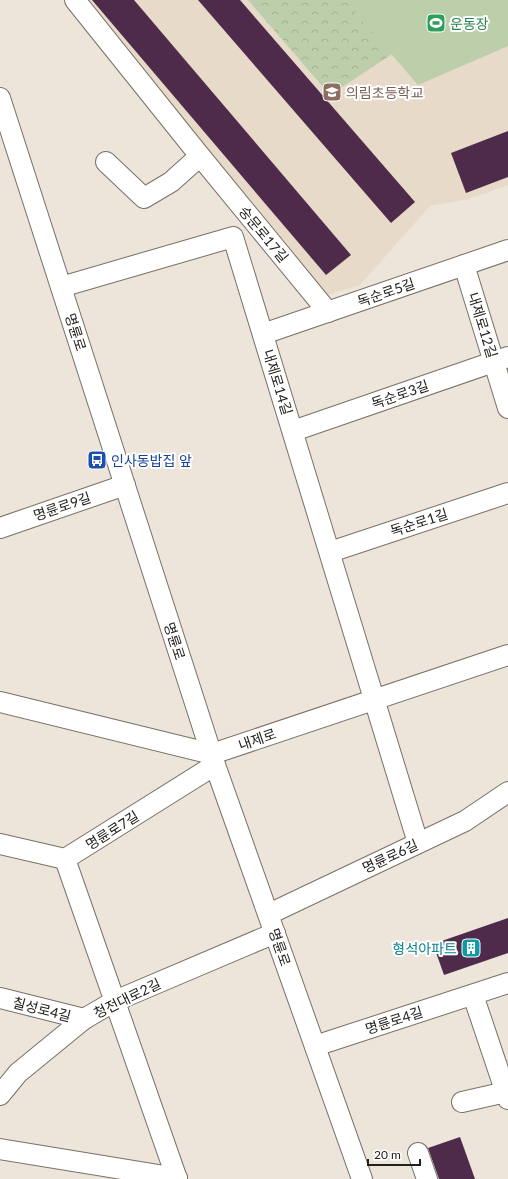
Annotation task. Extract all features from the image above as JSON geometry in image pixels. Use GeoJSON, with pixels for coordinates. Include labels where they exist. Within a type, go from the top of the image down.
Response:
{"type":"FeatureCollection","features":[{"type":"Feature","properties":{"kind":"street","name":"숭문로17길"},"geometry":{"type":"LineString","coordinates":[[75,0],[328,312]]}},
{"type":"Feature","properties":{"kind":"street","name":"명륜로"},"geometry":{"type":"LineString","coordinates":[[0,98],[214,760],[362,1179]]}},
{"type":"Feature","properties":{"kind":"street"},"geometry":{"type":"LineString","coordinates":[[106,162],[144,198],[171,182],[200,156]]}},
{"type":"Feature","properties":{"kind":"street","name":"내제로14길"},"geometry":{"type":"LineString","coordinates":[[61,287],[233,237],[418,843]]}},
{"type":"Feature","properties":{"kind":"street","name":"독순로5길"},"geometry":{"type":"LineString","coordinates":[[263,334],[508,250]]}},
{"type":"Feature","properties":{"kind":"street","name":"내제로12길"},"geometry":{"type":"LineString","coordinates":[[464,265],[501,359],[508,408]]}},
{"type":"Feature","properties":{"kind":"street","name":"독순로3길"},"geometry":{"type":"LineString","coordinates":[[293,431],[501,359]]}},
{"type":"Feature","properties":{"kind":"street","name":"명륜로9길"},"geometry":{"type":"LineString","coordinates":[[0,528],[125,485]]}},
{"type":"Feature","properties":{"kind":"street","name":"독순로1길"},"geometry":{"type":"LineString","coordinates":[[330,552],[508,493]]}},
{"type":"Feature","properties":{"kind":"street","name":"내제로"},"geometry":{"type":"LineString","coordinates":[[214,760],[375,700],[508,655]]}},
{"type":"Feature","properties":{"kind":"street"},"geometry":{"type":"LineString","coordinates":[[0,702],[214,760]]}},
{"type":"Feature","properties":{"kind":"street","name":"명륜로7길"},"geometry":{"type":"LineString","coordinates":[[65,859],[214,760]]}},
{"type":"Feature","properties":{"kind":"street","name":"명륜로6길"},"geometry":{"type":"LineString","coordinates":[[268,914],[465,821],[508,792]]}},
{"type":"Feature","properties":{"kind":"street"},"geometry":{"type":"LineString","coordinates":[[0,844],[65,859],[177,1179],[0,1149]]}},
{"type":"Feature","properties":{"kind":"street","name":"청전대로2길"},"geometry":{"type":"LineString","coordinates":[[0,1095],[18,1072],[84,1019],[115,1001],[275,933]]}},
{"type":"Feature","properties":{"kind":"street","name":"명륜로4길"},"geometry":{"type":"LineString","coordinates":[[315,1046],[508,983]]}},
{"type":"Feature","properties":{"kind":"street"},"geometry":{"type":"LineString","coordinates":[[462,1102],[507,1096],[500,1048],[473,995]]}},
{"type":"Feature","properties":{"kind":"street","name":"칠성로4길"},"geometry":{"type":"LineString","coordinates":[[0,998],[84,1019]]}},
{"type":"Feature","properties":{"kind":"street"},"geometry":{"type":"LineString","coordinates":[[418,1153],[427,1179]]}},
{"type":"Feature","properties":{"kind":"shaded area","name":"의림초등학교"},"geometry":{"type":"Polygon","coordinates":[[[80,0],[508,0],[508,185],[469,199],[430,206],[360,285],[324,296],[80,0]]]}},
{"type":"Feature","properties":{"kind":"green space"},"geometry":{"type":"Polygon","coordinates":[[[248,0],[345,0],[392,54],[330,95],[248,0]]]}},
{"type":"Feature","properties":{"kind":"green space","name":"운동장"},"geometry":{"type":"Polygon","coordinates":[[[345,0],[508,0],[508,46],[418,85],[345,0]]]}},
{"type":"Feature","properties":{"kind":"building"},"geometry":{"type":"Polygon","coordinates":[[[92,0],[134,0],[351,255],[326,275],[92,0]]]}},
{"type":"Feature","properties":{"kind":"building"},"geometry":{"type":"Polygon","coordinates":[[[198,0],[240,0],[415,202],[391,223],[198,0]]]}},
{"type":"Feature","properties":{"kind":"building"},"geometry":{"type":"Polygon","coordinates":[[[508,131],[508,177],[466,193],[451,153],[508,131]]]}},
{"type":"Feature","properties":{"kind":"building","name":"형석아파트"},"geometry":{"type":"Polygon","coordinates":[[[508,918],[508,953],[444,975],[433,944],[508,918]]]}},
{"type":"Feature","properties":{"kind":"building"},"geometry":{"type":"Polygon","coordinates":[[[460,1137],[475,1179],[439,1179],[428,1148],[460,1137]]]}},
{"type":"Feature","properties":{"kind":"place","name":"운동장"},"geometry":{"type":"Point","coordinates":[436,23]}},
{"type":"Feature","properties":{"kind":"place","name":"의림초등학교"},"geometry":{"type":"Point","coordinates":[332,92]}},
{"type":"Feature","properties":{"kind":"place","name":"인사동밥집 앞"},"geometry":{"type":"Point","coordinates":[97,460]}},
{"type":"Feature","properties":{"kind":"place","name":"형석아파트"},"geometry":{"type":"Point","coordinates":[471,948]}}]}
